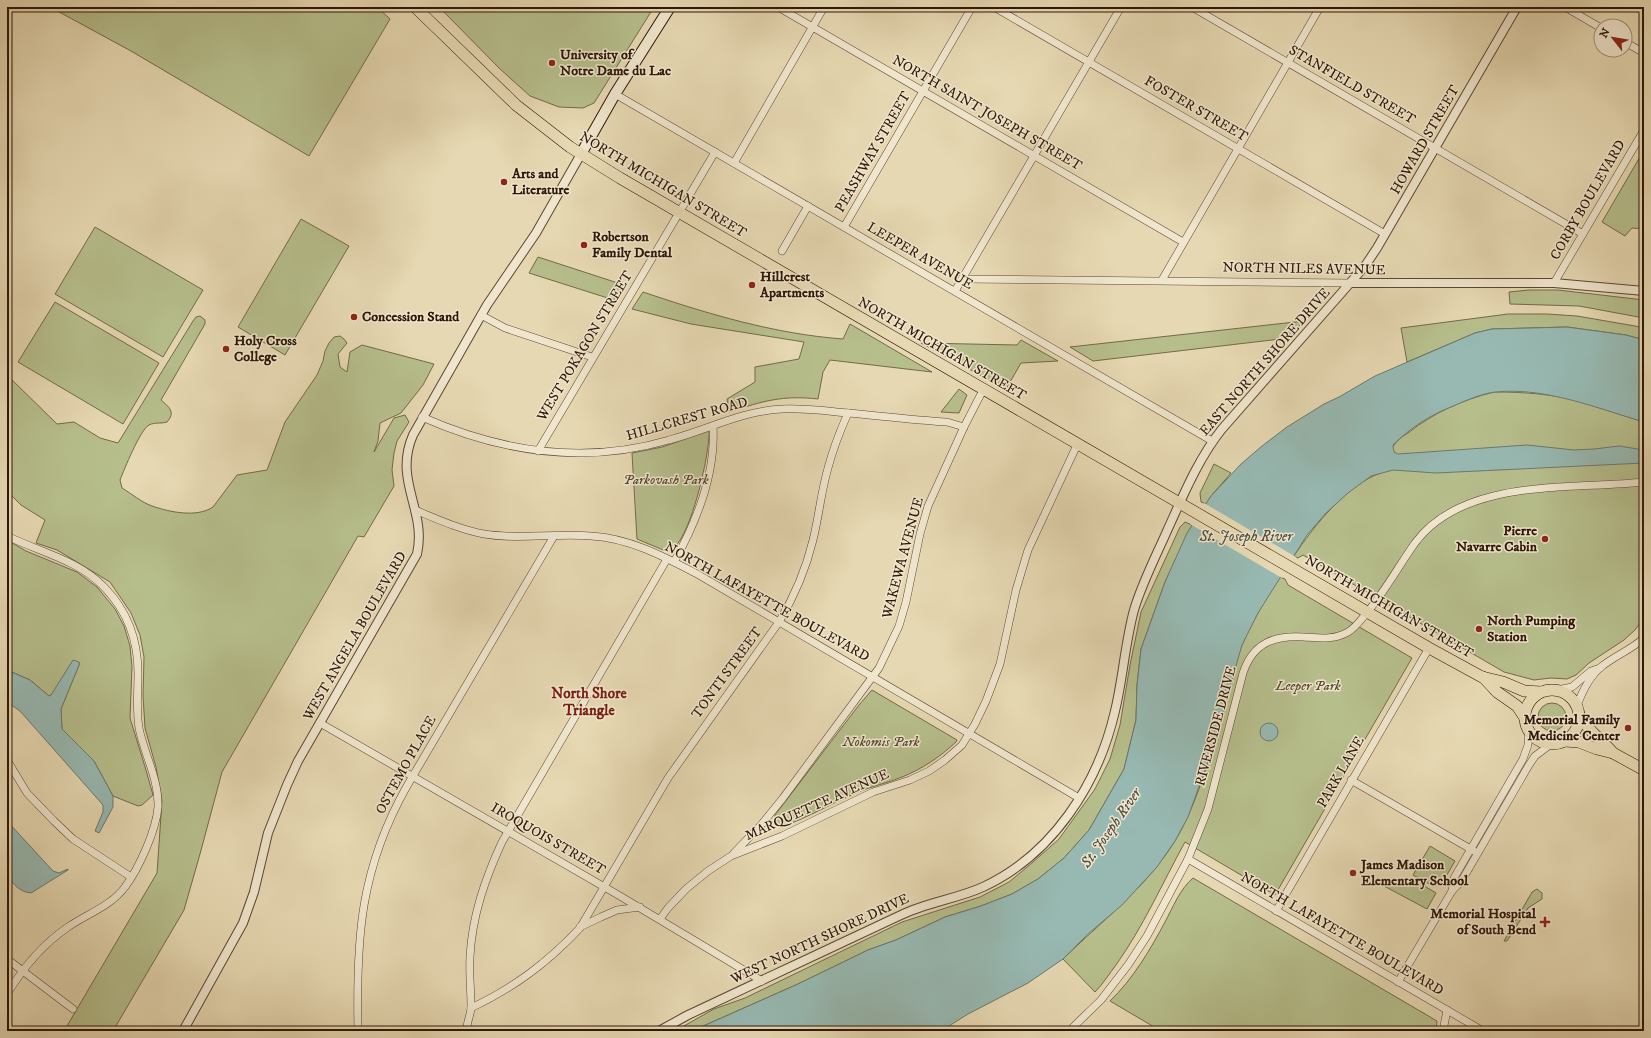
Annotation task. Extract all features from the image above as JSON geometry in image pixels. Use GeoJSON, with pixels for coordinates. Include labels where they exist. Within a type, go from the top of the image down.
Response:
{"type":"FeatureCollection","features":[{"type":"Feature","properties":{"kind":"main road","name":"NORTH MICHIGAN STREET"},"geometry":{"type":"LineString","coordinates":[[415,7],[516,105],[581,154],[679,213],[1077,445],[1429,648],[1482,677],[1503,682],[1524,691],[1541,692]]}},
{"type":"Feature","properties":{"kind":"main road"},"geometry":{"type":"LineString","coordinates":[[581,154],[615,94],[670,7]]}},
{"type":"Feature","properties":{"kind":"main road","name":"NORTH MICHIGAN STREET"},"geometry":{"type":"LineString","coordinates":[[1482,677],[1497,692],[1517,706],[1525,718]]}},
{"type":"Feature","properties":{"kind":"main road"},"geometry":{"type":"LineString","coordinates":[[1613,753],[1602,740],[1587,728],[1569,697],[1557,690],[1541,692],[1529,704],[1525,718],[1529,730],[1542,742],[1551,744],[1565,741],[1579,742],[1613,753],[1644,770]]}},
{"type":"Feature","properties":{"kind":"main road"},"geometry":{"type":"LineString","coordinates":[[1565,741],[1575,730],[1578,711]]}},
{"type":"Feature","properties":{"kind":"street","name":"NORTH SAINT JOSEPH STREET"},"geometry":{"type":"LineString","coordinates":[[778,7],[1183,242]]}},
{"type":"Feature","properties":{"kind":"street"},"geometry":{"type":"LineString","coordinates":[[734,163],[824,7]]}},
{"type":"Feature","properties":{"kind":"street","name":"PEASHWAY STREET"},"geometry":{"type":"LineString","coordinates":[[844,227],[972,7]]}},
{"type":"Feature","properties":{"kind":"street","name":"FOSTER STREET"},"geometry":{"type":"LineString","coordinates":[[994,7],[1385,234]]}},
{"type":"Feature","properties":{"kind":"street"},"geometry":{"type":"LineString","coordinates":[[955,291],[1122,7]]}},
{"type":"Feature","properties":{"kind":"street","name":"STANFIELD STREET"},"geometry":{"type":"LineString","coordinates":[[1192,7],[1583,234]]}},
{"type":"Feature","properties":{"kind":"street"},"geometry":{"type":"LineString","coordinates":[[1162,280],[1237,148],[1320,7]]}},
{"type":"Feature","properties":{"kind":"street","name":"HOWARD STREET"},"geometry":{"type":"LineString","coordinates":[[1351,283],[1369,260],[1385,234],[1517,7]]}},
{"type":"Feature","properties":{"kind":"street"},"geometry":{"type":"LineString","coordinates":[[1565,7],[1593,23]]}},
{"type":"Feature","properties":{"kind":"street"},"geometry":{"type":"LineString","coordinates":[[1633,47],[1644,53]]}},
{"type":"Feature","properties":{"kind":"street","name":"LEEPER AVENUE"},"geometry":{"type":"LineString","coordinates":[[615,94],[1212,442]]}},
{"type":"Feature","properties":{"kind":"street","name":"CORBY BOULEVARD"},"geometry":{"type":"LineString","coordinates":[[1554,283],[1644,130]]}},
{"type":"Feature","properties":{"kind":"street","name":"WEST POKAGON STREET"},"geometry":{"type":"LineString","coordinates":[[538,451],[592,357],[715,152]]}},
{"type":"Feature","properties":{"kind":"street","name":"WEST ANGELA BOULEVARD"},"geometry":{"type":"LineString","coordinates":[[182,1031],[243,923],[249,907],[268,833],[298,761],[414,560],[420,541],[415,510],[406,475],[406,455],[411,440],[422,417],[494,293],[536,233],[581,154]]}},
{"type":"Feature","properties":{"kind":"street"},"geometry":{"type":"LineString","coordinates":[[782,251],[808,206]]}},
{"type":"Feature","properties":{"kind":"street","name":"NORTH NILES AVENUE"},"geometry":{"type":"LineString","coordinates":[[962,278],[1387,284],[1554,283],[1644,291]]}},
{"type":"Feature","properties":{"kind":"street","name":"EAST NORTH SHORE DRIVE"},"geometry":{"type":"LineString","coordinates":[[1180,504],[1206,450],[1212,442],[1351,283]]}},
{"type":"Feature","properties":{"kind":"street"},"geometry":{"type":"LineString","coordinates":[[481,315],[505,328],[592,357]]}},
{"type":"Feature","properties":{"kind":"street","name":"WAKEWA AVENUE"},"geometry":{"type":"LineString","coordinates":[[731,856],[761,825],[783,798],[874,677],[899,626],[928,506],[964,427],[983,390]]}},
{"type":"Feature","properties":{"kind":"street","name":"HILLCREST ROAD"},"geometry":{"type":"LineString","coordinates":[[422,417],[494,442],[538,451],[575,453],[632,449],[690,434],[753,413],[782,409],[810,409],[947,422],[964,427]]}},
{"type":"Feature","properties":{"kind":"street","name":"TONTI STREET"},"geometry":{"type":"LineString","coordinates":[[605,887],[668,778],[779,622],[792,597],[804,570],[813,542],[828,467],[837,439],[848,413]]}},
{"type":"Feature","properties":{"kind":"street"},"geometry":{"type":"LineString","coordinates":[[466,1030],[471,1008],[470,958],[476,912],[492,864],[509,831],[670,560],[689,536],[700,510],[704,493],[714,445],[713,426]]}},
{"type":"Feature","properties":{"kind":"street","name":"MARQUETTE AVENUE"},"geometry":{"type":"LineString","coordinates":[[660,919],[686,888],[731,856],[782,836],[868,794],[910,780],[929,771],[962,746],[970,734],[986,701],[1000,664],[1016,590],[1028,550],[1077,445]]}},
{"type":"Feature","properties":{"kind":"street","name":"RIVERSIDE DRIVE"},"geometry":{"type":"LineString","coordinates":[[1069,1031],[1101,1000],[1128,965],[1147,936],[1188,859],[1208,809],[1243,673],[1251,654],[1258,648],[1276,639],[1292,637],[1327,638],[1343,635],[1351,631],[1378,600],[1418,540],[1429,528],[1457,509],[1493,496],[1524,490],[1552,486],[1644,482]]}},
{"type":"Feature","properties":{"kind":"street","name":"WEST NORTH SHORE DRIVE"},"geometry":{"type":"LineString","coordinates":[[659,1031],[688,1015],[904,913],[958,896],[998,879],[1020,865],[1053,835],[1067,818],[1100,757],[1114,713],[1134,609],[1155,557],[1180,504]]}},
{"type":"Feature","properties":{"kind":"street","name":"NORTH LAFAYETTE BOULEVARD"},"geometry":{"type":"LineString","coordinates":[[415,510],[467,530],[522,537],[589,536],[606,538],[633,544],[670,560],[874,677],[1079,798]]}},
{"type":"Feature","properties":{"kind":"street"},"geometry":{"type":"LineString","coordinates":[[7,536],[78,566],[98,581],[114,598],[132,631],[138,661],[138,724],[155,778],[158,798],[154,824],[142,857],[120,893],[109,903],[82,918],[54,938],[23,971],[7,994]]}},
{"type":"Feature","properties":{"kind":"street","name":"OSTEMO PLACE"},"geometry":{"type":"LineString","coordinates":[[358,1031],[359,943],[366,890],[384,834],[398,803],[554,536]]}},
{"type":"Feature","properties":{"kind":"street"},"geometry":{"type":"LineString","coordinates":[[1557,690],[1572,687],[1591,671],[1600,668],[1632,648],[1644,638]]}},
{"type":"Feature","properties":{"kind":"street","name":"PARK LANE"},"geometry":{"type":"LineString","coordinates":[[1276,911],[1429,648]]}},
{"type":"Feature","properties":{"kind":"street"},"geometry":{"type":"LineString","coordinates":[[1578,711],[1587,683],[1600,668]]}},
{"type":"Feature","properties":{"kind":"street","name":"IROQUOIS STREET"},"geometry":{"type":"LineString","coordinates":[[320,723],[640,907],[762,981]]}},
{"type":"Feature","properties":{"kind":"street"},"geometry":{"type":"LineString","coordinates":[[1452,891],[1454,878],[1523,759],[1528,745],[1529,730]]}},
{"type":"Feature","properties":{"kind":"street"},"geometry":{"type":"LineString","coordinates":[[1398,982],[1452,891],[1461,882],[1529,765],[1535,756],[1551,744]]}},
{"type":"Feature","properties":{"kind":"street"},"geometry":{"type":"LineString","coordinates":[[7,760],[27,793],[73,839],[131,876]]}},
{"type":"Feature","properties":{"kind":"street"},"geometry":{"type":"LineString","coordinates":[[1351,780],[1478,853]]}},
{"type":"Feature","properties":{"kind":"street","name":"NORTH LAFAYETTE BOULEVARD"},"geometry":{"type":"LineString","coordinates":[[1188,859],[1482,1031]]}},
{"type":"Feature","properties":{"kind":"street"},"geometry":{"type":"LineString","coordinates":[[471,1008],[501,992],[545,963],[580,928],[605,887]]}},
{"type":"Feature","properties":{"kind":"street"},"geometry":{"type":"LineString","coordinates":[[580,928],[617,910],[640,907]]}},
{"type":"Feature","properties":{"kind":"street"},"geometry":{"type":"LineString","coordinates":[[7,959],[73,1009]]}},
{"type":"Feature","properties":{"kind":"street"},"geometry":{"type":"LineString","coordinates":[[1443,1031],[1447,1010]]}},
{"type":"Feature","properties":{"kind":"green space"},"geometry":{"type":"Polygon","coordinates":[[[50,7],[377,7],[390,19],[309,156],[131,51],[50,7]]]}},
{"type":"Feature","properties":{"kind":"green space","name":"University of Notre Dame du Lac"},"geometry":{"type":"Polygon","coordinates":[[[439,7],[654,7],[594,103],[583,108],[559,107],[530,96],[500,69],[439,7]]]}},
{"type":"Feature","properties":{"kind":"green space"},"geometry":{"type":"Polygon","coordinates":[[[1644,150],[1644,229],[1632,228],[1625,236],[1602,222],[1644,150]]]}},
{"type":"Feature","properties":{"kind":"green space"},"geometry":{"type":"Polygon","coordinates":[[[301,219],[349,246],[285,355],[238,327],[301,219]]]}},
{"type":"Feature","properties":{"kind":"green space"},"geometry":{"type":"Polygon","coordinates":[[[95,227],[203,290],[163,357],[55,294],[95,227]]]}},
{"type":"Feature","properties":{"kind":"green space"},"geometry":{"type":"Polygon","coordinates":[[[538,257],[624,285],[614,300],[529,273],[538,257]]]}},
{"type":"Feature","properties":{"kind":"green space"},"geometry":{"type":"Polygon","coordinates":[[[1558,290],[1644,300],[1644,318],[1579,306],[1510,304],[1509,292],[1558,290]]]}},
{"type":"Feature","properties":{"kind":"green space"},"geometry":{"type":"Polygon","coordinates":[[[643,292],[742,322],[792,333],[843,339],[850,324],[932,372],[830,360],[823,372],[818,399],[783,398],[729,412],[727,399],[755,382],[755,367],[799,359],[804,342],[691,324],[632,309],[643,292]]]}},
{"type":"Feature","properties":{"kind":"green space"},"geometry":{"type":"Polygon","coordinates":[[[55,302],[159,363],[123,424],[18,362],[55,302]]]}},
{"type":"Feature","properties":{"kind":"green space"},"geometry":{"type":"Polygon","coordinates":[[[1508,314],[1577,316],[1635,326],[1644,328],[1644,340],[1626,335],[1567,327],[1492,329],[1475,333],[1407,362],[1401,328],[1508,314]]]}},
{"type":"Feature","properties":{"kind":"green space"},"geometry":{"type":"Polygon","coordinates":[[[200,316],[205,320],[205,324],[161,400],[167,405],[171,412],[170,418],[167,422],[151,424],[145,428],[120,480],[122,488],[137,498],[148,504],[175,512],[199,512],[213,507],[237,475],[267,470],[285,422],[317,375],[323,361],[325,351],[334,337],[340,336],[347,343],[338,354],[340,367],[347,372],[350,352],[362,345],[434,364],[423,385],[401,413],[380,423],[378,441],[374,452],[394,418],[405,415],[409,422],[397,441],[394,453],[392,470],[394,486],[364,537],[358,536],[222,772],[184,910],[113,1031],[64,1031],[157,873],[162,801],[156,767],[145,728],[143,696],[144,657],[140,635],[131,613],[110,582],[57,550],[36,543],[45,520],[21,505],[7,491],[7,375],[57,424],[74,422],[100,438],[118,443],[193,321],[196,317],[200,316]]]}},
{"type":"Feature","properties":{"kind":"green space"},"geometry":{"type":"Polygon","coordinates":[[[1304,321],[1289,338],[1093,361],[1070,347],[1304,321]]]}},
{"type":"Feature","properties":{"kind":"green space"},"geometry":{"type":"Polygon","coordinates":[[[1021,340],[1058,361],[1021,363],[1006,389],[921,343],[1017,345],[1021,340]]]}},
{"type":"Feature","properties":{"kind":"green space"},"geometry":{"type":"Polygon","coordinates":[[[959,389],[967,395],[959,413],[941,412],[959,389]]]}},
{"type":"Feature","properties":{"kind":"green space"},"geometry":{"type":"Polygon","coordinates":[[[1494,392],[1529,393],[1563,397],[1644,422],[1644,618],[1635,630],[1624,640],[1589,663],[1576,675],[1567,679],[1551,678],[1534,680],[1504,672],[1303,555],[1298,558],[1294,556],[1321,520],[1344,496],[1368,479],[1381,473],[1390,451],[1400,438],[1427,419],[1448,408],[1494,392]]]}},
{"type":"Feature","properties":{"kind":"green space","name":"Parkovash Park"},"geometry":{"type":"Polygon","coordinates":[[[709,431],[706,458],[697,497],[684,533],[676,546],[668,552],[637,539],[632,453],[662,447],[709,431]]]}},
{"type":"Feature","properties":{"kind":"green space"},"geometry":{"type":"Polygon","coordinates":[[[1214,464],[1231,473],[1206,504],[1201,502],[1200,493],[1214,464]]]}},
{"type":"Feature","properties":{"kind":"green space"},"geometry":{"type":"Polygon","coordinates":[[[1185,522],[1192,525],[1165,582],[1141,649],[1137,685],[1136,720],[1124,769],[1089,830],[1064,858],[1038,879],[1012,894],[981,906],[945,917],[896,940],[868,950],[798,984],[692,1031],[675,1031],[714,1009],[745,998],[902,922],[980,897],[1009,882],[1059,839],[1095,789],[1110,759],[1120,725],[1141,612],[1180,527],[1185,522]]]}},
{"type":"Feature","properties":{"kind":"green space"},"geometry":{"type":"Polygon","coordinates":[[[7,540],[26,551],[77,572],[97,587],[115,609],[124,626],[130,646],[132,667],[130,718],[153,795],[142,805],[138,806],[113,796],[94,761],[62,730],[61,709],[79,662],[49,696],[30,680],[7,670],[7,540]]]}},
{"type":"Feature","properties":{"kind":"green space","name":"Leeper Park"},"geometry":{"type":"Polygon","coordinates":[[[1280,577],[1285,579],[1288,585],[1412,658],[1275,895],[1185,842],[1126,951],[1095,992],[1063,959],[1133,894],[1164,857],[1177,838],[1194,803],[1204,775],[1239,652],[1264,602],[1280,577]]]}},
{"type":"Feature","properties":{"kind":"green space","name":"Nokomis Park"},"geometry":{"type":"Polygon","coordinates":[[[872,690],[957,740],[956,742],[944,753],[909,774],[858,792],[792,823],[782,827],[780,826],[776,821],[775,815],[872,690]]]}},
{"type":"Feature","properties":{"kind":"green space"},"geometry":{"type":"Polygon","coordinates":[[[1552,703],[1562,707],[1566,717],[1562,727],[1552,731],[1542,727],[1538,717],[1542,707],[1552,703]]]}},
{"type":"Feature","properties":{"kind":"green space"},"geometry":{"type":"Polygon","coordinates":[[[1430,846],[1455,861],[1441,885],[1433,886],[1413,875],[1430,846]]]}},
{"type":"Feature","properties":{"kind":"green space"},"geometry":{"type":"Polygon","coordinates":[[[1193,878],[1437,1021],[1436,1031],[1400,1028],[1399,1031],[1161,1031],[1110,1001],[1126,983],[1147,954],[1174,904],[1188,882],[1193,878]]]}},
{"type":"Feature","properties":{"kind":"green space"},"geometry":{"type":"Polygon","coordinates":[[[1389,878],[1397,882],[1402,881],[1408,884],[1411,878],[1436,893],[1427,909],[1384,886],[1389,878]]]}},
{"type":"Feature","properties":{"kind":"green space"},"geometry":{"type":"Polygon","coordinates":[[[1537,889],[1542,893],[1542,899],[1528,908],[1507,941],[1504,941],[1532,892],[1537,889]]]}},
{"type":"Feature","properties":{"kind":"water","name":"St. Joseph River"},"geometry":{"type":"Polygon","coordinates":[[[1567,327],[1626,335],[1644,340],[1644,422],[1589,405],[1552,396],[1514,391],[1495,392],[1467,400],[1428,418],[1413,428],[1393,445],[1394,452],[1398,454],[1527,445],[1574,450],[1619,446],[1644,450],[1644,463],[1436,473],[1393,470],[1371,476],[1348,493],[1326,513],[1307,535],[1258,613],[1242,645],[1209,759],[1188,817],[1175,841],[1157,867],[1122,905],[1088,934],[1063,959],[1028,983],[968,1014],[941,1031],[692,1031],[798,984],[868,950],[896,940],[945,917],[981,906],[1012,894],[1038,879],[1064,858],[1089,830],[1124,769],[1136,720],[1137,685],[1141,649],[1165,582],[1187,533],[1211,496],[1241,464],[1262,446],[1287,427],[1324,404],[1375,376],[1475,333],[1492,329],[1567,327]]]}},
{"type":"Feature","properties":{"kind":"water"},"geometry":{"type":"Polygon","coordinates":[[[73,660],[79,662],[79,665],[61,709],[62,729],[94,761],[113,796],[113,807],[99,833],[95,831],[103,812],[103,805],[20,711],[7,702],[7,670],[30,680],[49,696],[73,660]]]}},
{"type":"Feature","properties":{"kind":"water"},"geometry":{"type":"Polygon","coordinates":[[[1269,723],[1275,726],[1278,732],[1275,738],[1269,741],[1263,738],[1260,732],[1263,726],[1269,723]]]}},
{"type":"Feature","properties":{"kind":"water"},"geometry":{"type":"Polygon","coordinates":[[[7,821],[53,871],[59,873],[68,870],[31,893],[18,888],[7,876],[7,821]]]}},
{"type":"Feature","properties":{"kind":"pier"},"geometry":{"type":"Polygon","coordinates":[[[1204,503],[1296,557],[1282,578],[1190,524],[1204,503]]]}},
{"type":"Feature","properties":{"kind":"place","name":"University of Notre Dame du Lac"},"geometry":{"type":"Point","coordinates":[552,63]}},
{"type":"Feature","properties":{"kind":"place","name":"Arts and Literature"},"geometry":{"type":"Point","coordinates":[504,182]}},
{"type":"Feature","properties":{"kind":"place","name":"Robertson Family Dental"},"geometry":{"type":"Point","coordinates":[584,245]}},
{"type":"Feature","properties":{"kind":"place","name":"Hillcrest Apartments"},"geometry":{"type":"Point","coordinates":[752,285]}},
{"type":"Feature","properties":{"kind":"place","name":"Concession Stand"},"geometry":{"type":"Point","coordinates":[354,317]}},
{"type":"Feature","properties":{"kind":"place","name":"Holy Cross College"},"geometry":{"type":"Point","coordinates":[226,349]}},
{"type":"Feature","properties":{"kind":"place","name":"Pierre Navarre Cabin"},"geometry":{"type":"Point","coordinates":[1545,539]}},
{"type":"Feature","properties":{"kind":"place","name":"North Pumping Station"},"geometry":{"type":"Point","coordinates":[1479,629]}},
{"type":"Feature","properties":{"kind":"place","name":"Memorial Family Medicine Center"},"geometry":{"type":"Point","coordinates":[1628,728]}},
{"type":"Feature","properties":{"kind":"place","name":"James Madison Elementary School"},"geometry":{"type":"Point","coordinates":[1353,873]}},
{"type":"Feature","properties":{"kind":"place","name":"Memorial Hospital of South Bend"},"geometry":{"type":"Point","coordinates":[1545,922]}},
{"type":"Feature","properties":{"kind":"district","name":"North Shore Triangle"},"geometry":{"type":"Point","coordinates":[589,702]}}]}
